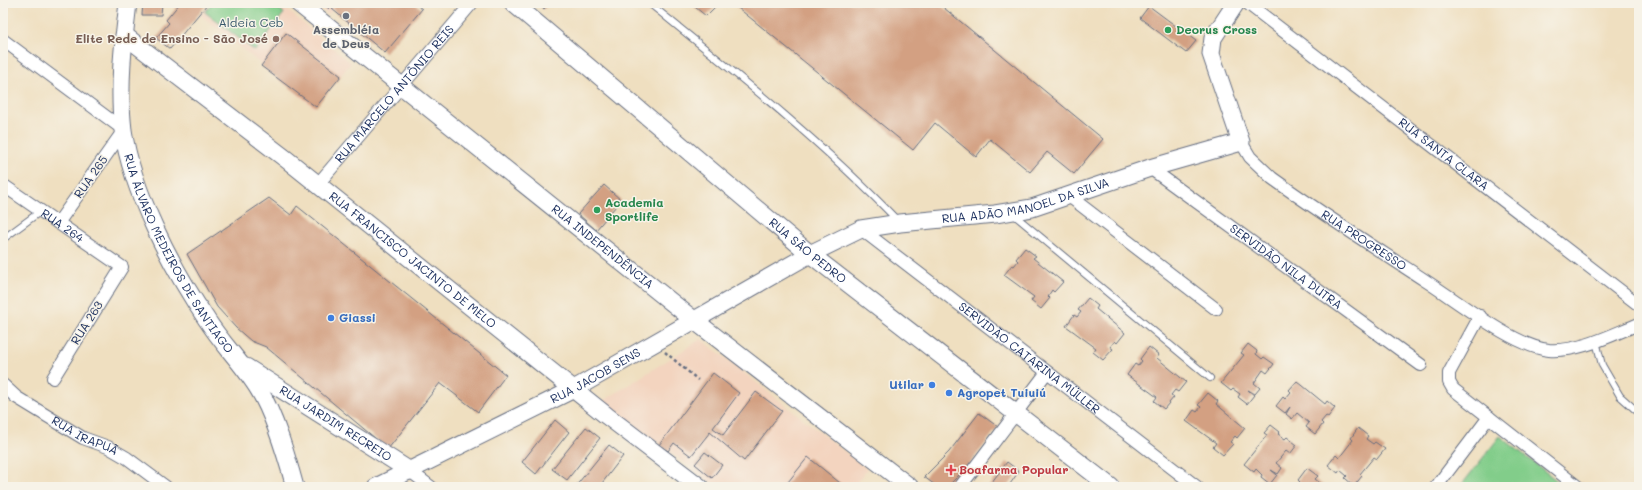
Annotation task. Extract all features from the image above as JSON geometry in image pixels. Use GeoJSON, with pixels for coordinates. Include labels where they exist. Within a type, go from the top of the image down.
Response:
{"type":"FeatureCollection","features":[{"type":"Feature","properties":{"kind":"street","name":"RUA ÁLVARO MEDEIROS DE SANTIAGO"},"geometry":{"type":"LineString","coordinates":[[128,3],[124,35],[121,89],[124,130],[137,183],[167,251],[208,322],[240,362],[259,390],[267,405],[295,487]]}},
{"type":"Feature","properties":{"kind":"street","name":"RUA INDEPENDÊNCIA"},"geometry":{"type":"LineString","coordinates":[[298,3],[695,321],[910,487]]}},
{"type":"Feature","properties":{"kind":"street","name":"RUA MARCELO ANTÔNIO REIS"},"geometry":{"type":"LineString","coordinates":[[318,184],[472,3]]}},
{"type":"Feature","properties":{"kind":"street","name":"RUA SÃO PEDRO"},"geometry":{"type":"LineString","coordinates":[[513,3],[810,254],[1015,415],[1111,487]]}},
{"type":"Feature","properties":{"kind":"street","name":"RUA PROGRESSO"},"geometry":{"type":"LineString","coordinates":[[1236,3],[1213,38],[1212,54],[1241,142],[1250,157],[1272,178],[1480,316],[1521,341],[1548,350],[1562,350],[1596,341],[1639,324]]}},
{"type":"Feature","properties":{"kind":"street","name":"RUA SANTA CLARA"},"geometry":{"type":"LineString","coordinates":[[1248,3],[1639,305]]}},
{"type":"Feature","properties":{"kind":"street","name":"RUA FRANCISCO JACINTO DE MELO"},"geometry":{"type":"LineString","coordinates":[[124,35],[318,184],[574,389],[700,487]]}},
{"type":"Feature","properties":{"kind":"street"},"geometry":{"type":"LineString","coordinates":[[5,43],[124,130]]}},
{"type":"Feature","properties":{"kind":"street","name":"RUA 265"},"geometry":{"type":"LineString","coordinates":[[58,223],[124,130]]}},
{"type":"Feature","properties":{"kind":"street","name":"RUA ADÃO MANOEL DA SILVA"},"geometry":{"type":"LineString","coordinates":[[810,254],[861,229],[900,223],[1010,212],[1032,208],[1150,168],[1241,142]]}},
{"type":"Feature","properties":{"kind":"street","name":"SERVIDÃO NILA DUTRA"},"geometry":{"type":"LineString","coordinates":[[1150,168],[1421,366]]}},
{"type":"Feature","properties":{"kind":"street","name":"RUA 264"},"geometry":{"type":"LineString","coordinates":[[3,185],[122,267]]}},
{"type":"Feature","properties":{"kind":"street"},"geometry":{"type":"LineString","coordinates":[[1069,196],[1216,308]]}},
{"type":"Feature","properties":{"kind":"street","name":"SERVIDÃO CATARINA MÜLLER"},"geometry":{"type":"LineString","coordinates":[[861,229],[1197,487]]}},
{"type":"Feature","properties":{"kind":"street","name":"RUA JACOB SENS"},"geometry":{"type":"LineString","coordinates":[[376,487],[574,389],[810,254]]}},
{"type":"Feature","properties":{"kind":"street","name":"RUA 263"},"geometry":{"type":"LineString","coordinates":[[53,378],[122,267]]}},
{"type":"Feature","properties":{"kind":"street"},"geometry":{"type":"LineString","coordinates":[[1480,316],[1449,373],[1448,382],[1453,389],[1578,487]]}},
{"type":"Feature","properties":{"kind":"street","name":"RUA JARDIM RECREIO"},"geometry":{"type":"LineString","coordinates":[[240,362],[410,471],[431,487]]}},
{"type":"Feature","properties":{"kind":"street"},"geometry":{"type":"LineString","coordinates":[[960,487],[1047,372]]}},
{"type":"Feature","properties":{"kind":"street","name":"RUA IRAPUÃ"},"geometry":{"type":"LineString","coordinates":[[3,385],[16,396],[83,438],[108,447],[127,458],[166,487]]}},
{"type":"Feature","properties":{"kind":"street"},"geometry":{"type":"LineString","coordinates":[[1436,487],[1489,417]]}},
{"type":"Feature","properties":{"kind":"lane"},"geometry":{"type":"LineString","coordinates":[[649,3],[792,122],[876,198],[900,223]]}},
{"type":"Feature","properties":{"kind":"lane"},"geometry":{"type":"LineString","coordinates":[[3,239],[41,211]]}},
{"type":"Feature","properties":{"kind":"lane"},"geometry":{"type":"LineString","coordinates":[[1010,212],[1210,378]]}},
{"type":"Feature","properties":{"kind":"lane"},"geometry":{"type":"LineString","coordinates":[[1596,341],[1602,364],[1620,396],[1639,413]]}},
{"type":"Feature","properties":{"kind":"path"},"geometry":{"type":"LineString","coordinates":[[654,344],[698,380]]}},
{"type":"Feature","properties":{"kind":"shaded area","name":"Elite Rede de Ensino - São José"},"geometry":{"type":"Polygon","coordinates":[[[211,3],[279,3],[351,63],[314,108],[201,15],[211,3]]]}},
{"type":"Feature","properties":{"kind":"shaded area"},"geometry":{"type":"Polygon","coordinates":[[[314,3],[338,3],[328,15],[314,3]]]}},
{"type":"Feature","properties":{"kind":"shaded area"},"geometry":{"type":"Polygon","coordinates":[[[701,339],[867,469],[853,487],[716,487],[603,401],[701,339]]]}},
{"type":"Feature","properties":{"kind":"green space","name":"Aldeia Ceb"},"geometry":{"type":"Polygon","coordinates":[[[212,3],[271,3],[284,13],[255,51],[205,12],[212,3]]]}},
{"type":"Feature","properties":{"kind":"green space"},"geometry":{"type":"Polygon","coordinates":[[[1500,436],[1565,487],[1460,487],[1500,436]]]}},
{"type":"Feature","properties":{"kind":"building"},"geometry":{"type":"Polygon","coordinates":[[[143,3],[162,3],[161,15],[142,15],[143,3]]]}},
{"type":"Feature","properties":{"kind":"building"},"geometry":{"type":"Polygon","coordinates":[[[180,3],[208,3],[170,49],[156,38],[169,23],[166,20],[180,3]]]}},
{"type":"Feature","properties":{"kind":"building"},"geometry":{"type":"Polygon","coordinates":[[[322,3],[334,3],[329,9],[322,3]]]}},
{"type":"Feature","properties":{"kind":"building"},"geometry":{"type":"Polygon","coordinates":[[[338,3],[414,3],[422,9],[385,53],[332,9],[338,3]]]}},
{"type":"Feature","properties":{"kind":"building"},"geometry":{"type":"Polygon","coordinates":[[[537,3],[549,3],[544,9],[537,3]]]}},
{"type":"Feature","properties":{"kind":"building"},"geometry":{"type":"Polygon","coordinates":[[[690,3],[719,3],[706,16],[690,3]]]}},
{"type":"Feature","properties":{"kind":"building"},"geometry":{"type":"Polygon","coordinates":[[[732,3],[938,3],[1103,139],[1074,174],[1047,152],[1030,172],[990,139],[976,157],[935,123],[913,150],[732,3]]]}},
{"type":"Feature","properties":{"kind":"building","name":"Deorus Cross"},"geometry":{"type":"Polygon","coordinates":[[[1149,6],[1196,41],[1186,53],[1140,18],[1149,6]]]}},
{"type":"Feature","properties":{"kind":"building"},"geometry":{"type":"Polygon","coordinates":[[[286,33],[341,76],[316,107],[261,66],[286,33]]]}},
{"type":"Feature","properties":{"kind":"building","name":"Academia Sportlife"},"geometry":{"type":"Polygon","coordinates":[[[604,185],[621,200],[596,230],[578,214],[604,185]]]}},
{"type":"Feature","properties":{"kind":"building","name":"Giassi"},"geometry":{"type":"Polygon","coordinates":[[[269,198],[291,215],[297,206],[506,375],[478,412],[440,383],[388,449],[266,347],[251,341],[236,328],[217,307],[187,254],[269,198]]]}},
{"type":"Feature","properties":{"kind":"building"},"geometry":{"type":"Polygon","coordinates":[[[1025,248],[1036,256],[1033,258],[1063,282],[1054,292],[1052,290],[1048,296],[1050,298],[1041,309],[1031,301],[1034,297],[1004,275],[1012,265],[1014,266],[1018,261],[1016,259],[1025,248]]]}},
{"type":"Feature","properties":{"kind":"building"},"geometry":{"type":"Polygon","coordinates":[[[1088,298],[1098,306],[1096,309],[1125,333],[1117,343],[1115,341],[1110,347],[1113,349],[1103,360],[1093,352],[1096,348],[1066,326],[1074,315],[1077,317],[1081,312],[1078,310],[1088,298]]]}},
{"type":"Feature","properties":{"kind":"building"},"geometry":{"type":"Polygon","coordinates":[[[1248,344],[1257,351],[1256,354],[1262,359],[1264,357],[1274,364],[1267,373],[1263,370],[1254,383],[1260,388],[1255,394],[1248,390],[1254,395],[1247,404],[1238,397],[1240,394],[1233,389],[1231,391],[1221,383],[1244,355],[1241,353],[1248,344]]]}},
{"type":"Feature","properties":{"kind":"building"},"geometry":{"type":"Polygon","coordinates":[[[1149,347],[1159,355],[1157,358],[1186,382],[1178,392],[1175,390],[1171,395],[1174,397],[1164,409],[1154,401],[1157,397],[1127,375],[1135,364],[1138,366],[1142,361],[1140,359],[1149,347]]]}},
{"type":"Feature","properties":{"kind":"building"},"geometry":{"type":"Polygon","coordinates":[[[713,373],[739,393],[713,428],[723,435],[756,392],[782,411],[744,461],[710,432],[691,456],[674,443],[668,451],[659,445],[713,373]]]}},
{"type":"Feature","properties":{"kind":"building"},"geometry":{"type":"Polygon","coordinates":[[[1297,381],[1325,404],[1327,401],[1335,408],[1328,417],[1326,416],[1321,422],[1323,424],[1315,434],[1306,427],[1309,423],[1297,413],[1292,419],[1286,414],[1290,407],[1285,413],[1276,406],[1283,397],[1285,399],[1291,392],[1289,390],[1297,381]]]}},
{"type":"Feature","properties":{"kind":"building"},"geometry":{"type":"Polygon","coordinates":[[[1208,393],[1218,401],[1216,404],[1245,428],[1237,438],[1235,436],[1230,442],[1233,444],[1223,455],[1213,447],[1216,443],[1186,421],[1194,410],[1197,412],[1201,407],[1198,405],[1208,393]]]}},
{"type":"Feature","properties":{"kind":"building"},"geometry":{"type":"Polygon","coordinates":[[[979,413],[998,427],[968,466],[947,487],[938,487],[924,477],[949,452],[979,413]]]}},
{"type":"Feature","properties":{"kind":"building"},"geometry":{"type":"Polygon","coordinates":[[[555,420],[569,432],[536,474],[522,462],[555,420]]]}},
{"type":"Feature","properties":{"kind":"building"},"geometry":{"type":"Polygon","coordinates":[[[1271,425],[1280,432],[1278,434],[1285,439],[1287,437],[1297,445],[1290,454],[1286,451],[1276,463],[1282,468],[1278,474],[1271,470],[1277,475],[1270,484],[1261,477],[1262,475],[1256,469],[1254,472],[1244,464],[1267,435],[1264,433],[1271,425]]]}},
{"type":"Feature","properties":{"kind":"building"},"geometry":{"type":"Polygon","coordinates":[[[586,427],[600,438],[567,480],[552,469],[586,427]]]}},
{"type":"Feature","properties":{"kind":"building"},"geometry":{"type":"Polygon","coordinates":[[[1358,428],[1368,436],[1366,439],[1373,444],[1375,442],[1385,449],[1377,459],[1374,457],[1360,474],[1362,476],[1354,486],[1345,478],[1347,476],[1340,470],[1338,473],[1328,465],[1336,455],[1339,458],[1353,440],[1351,438],[1358,428]]]}},
{"type":"Feature","properties":{"kind":"building"},"geometry":{"type":"Polygon","coordinates":[[[609,445],[623,456],[599,487],[575,487],[609,445]]]}},
{"type":"Feature","properties":{"kind":"building"},"geometry":{"type":"Polygon","coordinates":[[[705,452],[722,465],[712,478],[695,464],[705,452]]]}},
{"type":"Feature","properties":{"kind":"building"},"geometry":{"type":"Polygon","coordinates":[[[808,457],[845,487],[784,487],[808,457]]]}},
{"type":"Feature","properties":{"kind":"building"},"geometry":{"type":"Polygon","coordinates":[[[1007,462],[1019,471],[1008,487],[988,487],[1007,462]]]}},
{"type":"Feature","properties":{"kind":"building"},"geometry":{"type":"Polygon","coordinates":[[[1307,468],[1318,476],[1315,479],[1325,487],[1296,487],[1300,482],[1298,480],[1307,468]]]}},
{"type":"Feature","properties":{"kind":"place","name":"Assembléia de Deus"},"geometry":{"type":"Point","coordinates":[346,16]}},
{"type":"Feature","properties":{"kind":"place","name":"Deorus Cross"},"geometry":{"type":"Point","coordinates":[1168,30]}},
{"type":"Feature","properties":{"kind":"place","name":"Elite Rede de Ensino - São José"},"geometry":{"type":"Point","coordinates":[276,39]}},
{"type":"Feature","properties":{"kind":"place","name":"Academia Sportlife"},"geometry":{"type":"Point","coordinates":[597,210]}},
{"type":"Feature","properties":{"kind":"place","name":"Giassi"},"geometry":{"type":"Point","coordinates":[331,318]}},
{"type":"Feature","properties":{"kind":"place","name":"Utilar"},"geometry":{"type":"Point","coordinates":[932,385]}},
{"type":"Feature","properties":{"kind":"place","name":"Agropet Tuiuiú"},"geometry":{"type":"Point","coordinates":[949,393]}},
{"type":"Feature","properties":{"kind":"place","name":"Boafarma Popular"},"geometry":{"type":"Point","coordinates":[951,470]}}]}
